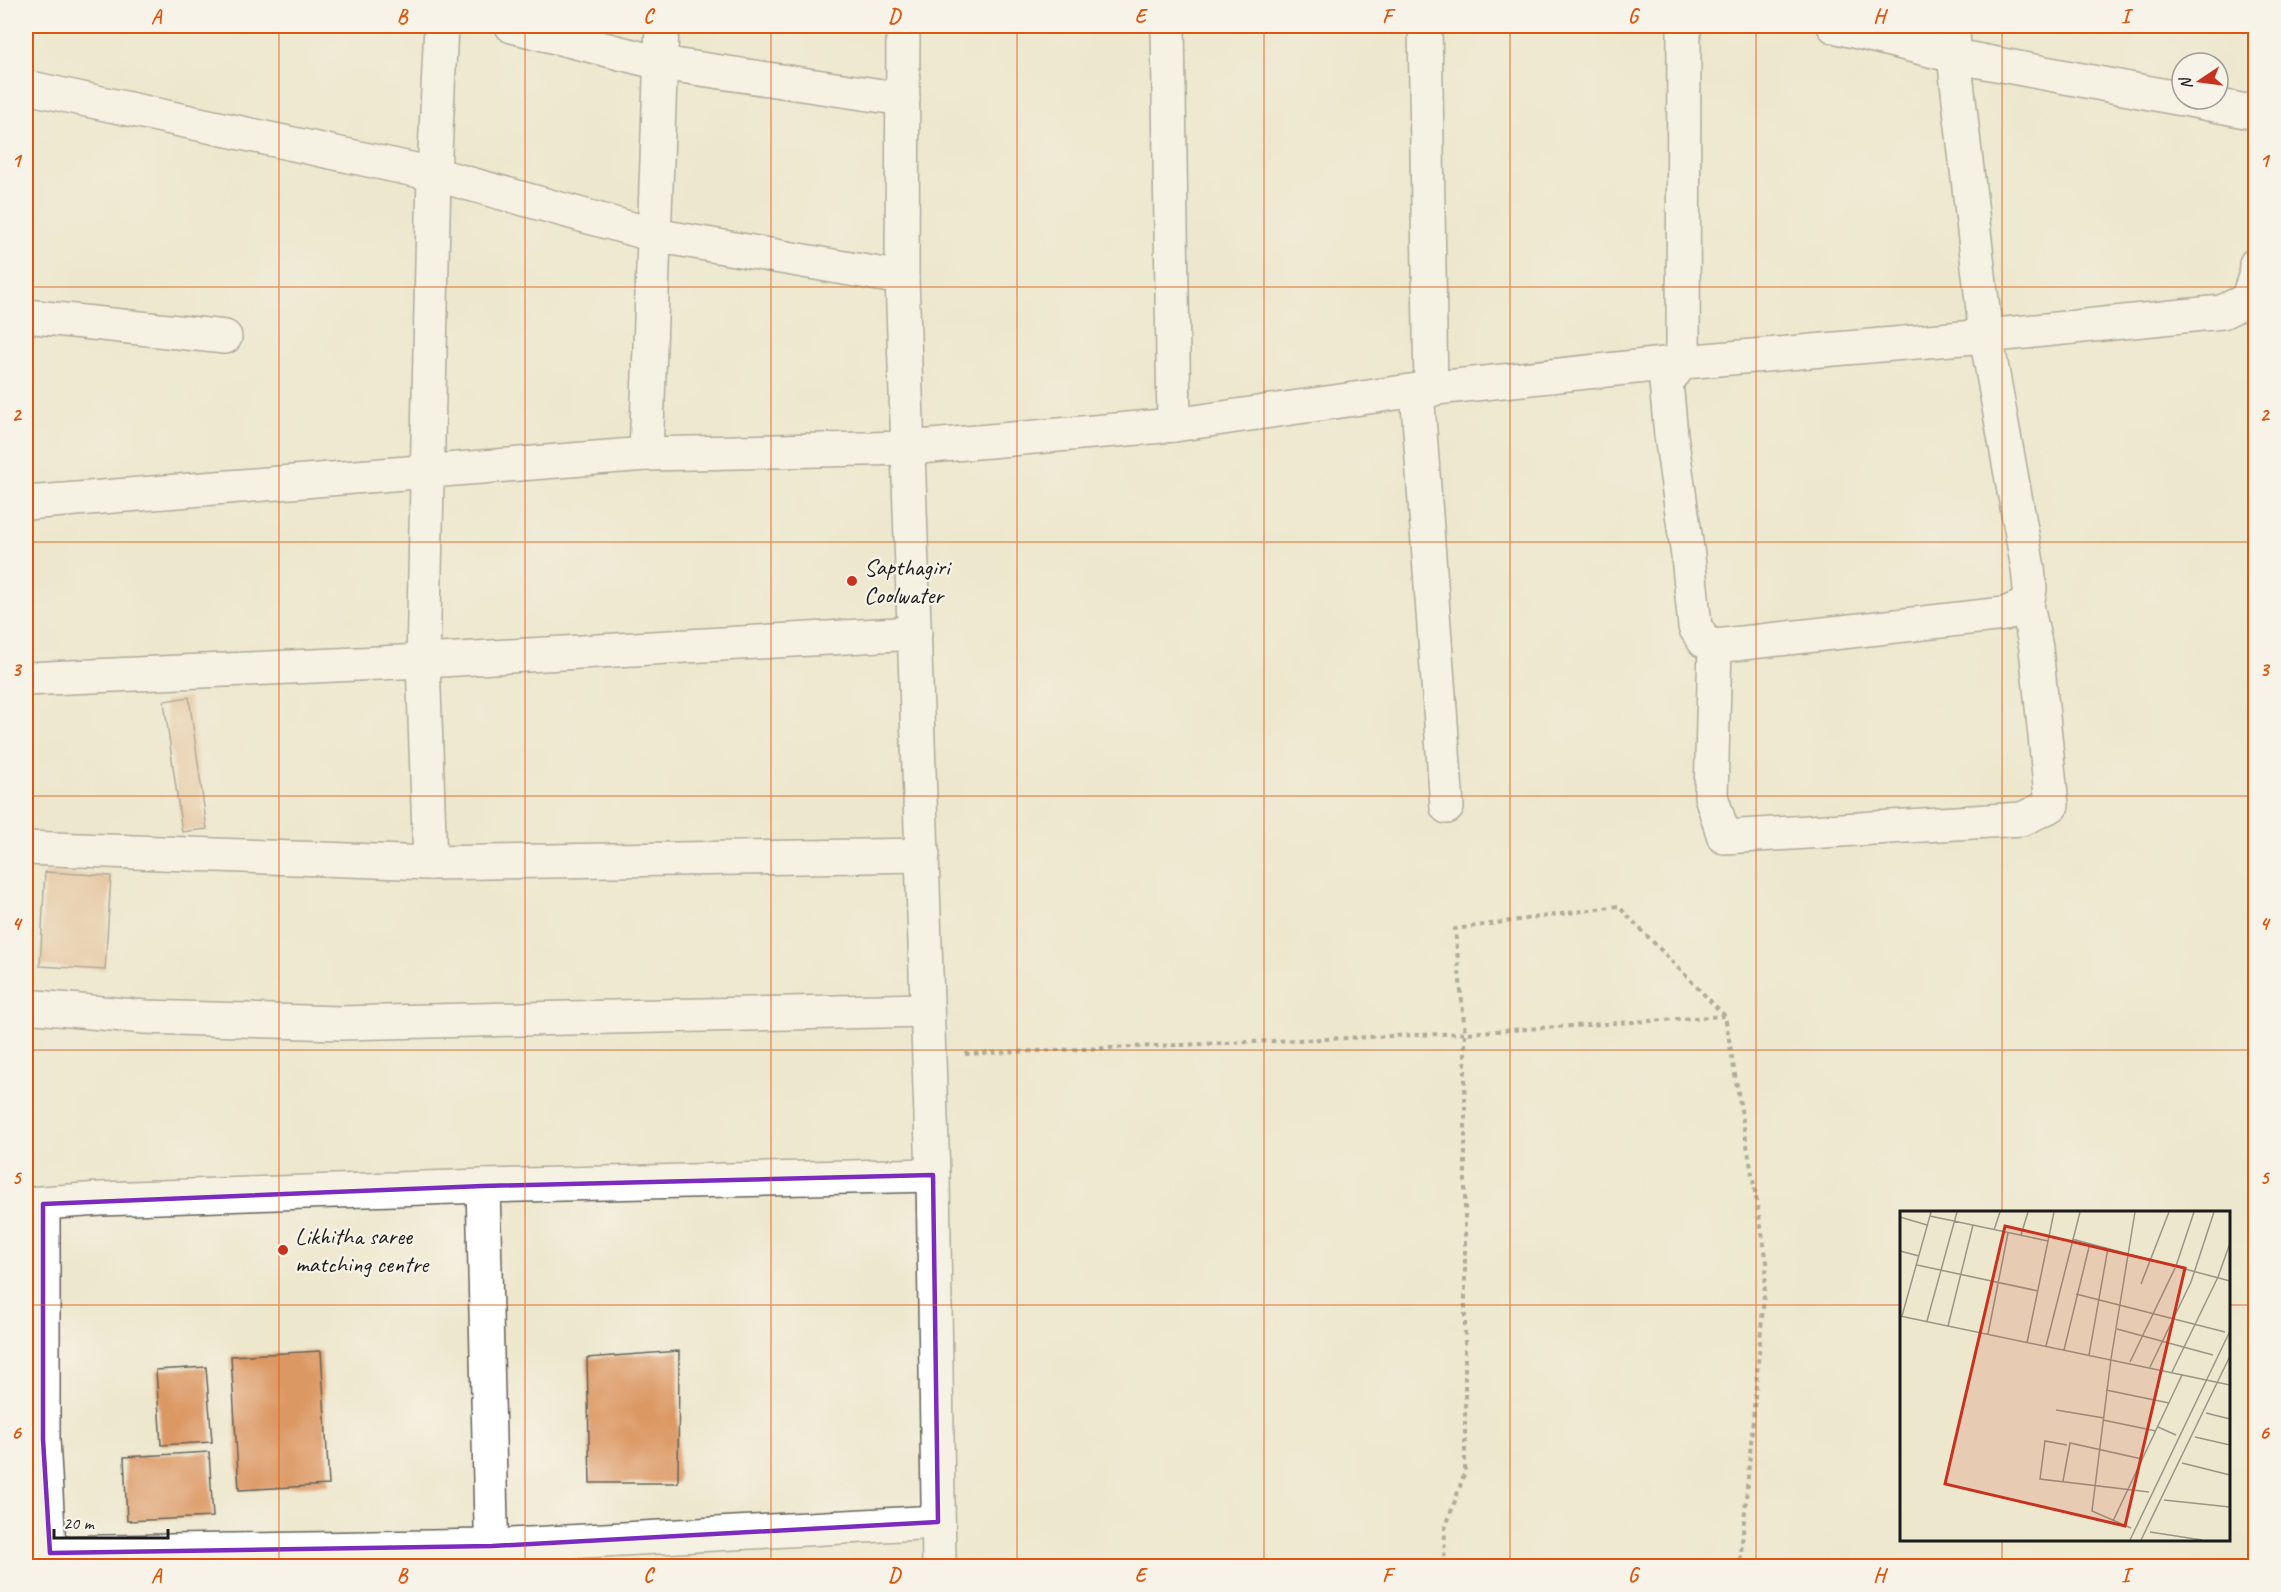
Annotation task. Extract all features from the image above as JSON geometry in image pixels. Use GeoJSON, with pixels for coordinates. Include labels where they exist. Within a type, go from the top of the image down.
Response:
{"type":"FeatureCollection","features":[{"type":"Feature","properties":{"kind":"street"},"geometry":{"type":"LineString","coordinates":[[430,863],[423,661],[434,174],[441,26]]}},
{"type":"Feature","properties":{"kind":"street"},"geometry":{"type":"LineString","coordinates":[[512,26],[660,63],[903,99]]}},
{"type":"Feature","properties":{"kind":"street"},"geometry":{"type":"LineString","coordinates":[[646,454],[662,26]]}},
{"type":"Feature","properties":{"kind":"street"},"geometry":{"type":"LineString","coordinates":[[903,26],[902,278],[933,1175],[939,1566]]}},
{"type":"Feature","properties":{"kind":"street"},"geometry":{"type":"LineString","coordinates":[[1168,26],[1174,425]]}},
{"type":"Feature","properties":{"kind":"street"},"geometry":{"type":"LineString","coordinates":[[1425,26],[1424,390],[1447,807]]}},
{"type":"Feature","properties":{"kind":"street"},"geometry":{"type":"LineString","coordinates":[[1684,26],[1683,362],[1666,382],[1695,627],[1704,641],[1714,646],[2004,614],[2027,605]]}},
{"type":"Feature","properties":{"kind":"street"},"geometry":{"type":"LineString","coordinates":[[1834,26],[1953,41],[2170,96]]}},
{"type":"Feature","properties":{"kind":"street"},"geometry":{"type":"LineString","coordinates":[[1714,646],[1711,796],[1724,837],[2022,819],[2052,805],[2036,648],[2027,605],[2030,589],[2028,568],[1986,336],[1953,41]]}},
{"type":"Feature","properties":{"kind":"street"},"geometry":{"type":"LineString","coordinates":[[26,87],[434,174],[654,235],[902,278]]}},
{"type":"Feature","properties":{"kind":"street"},"geometry":{"type":"LineString","coordinates":[[2230,107],[2256,112]]}},
{"type":"Feature","properties":{"kind":"street"},"geometry":{"type":"LineString","coordinates":[[26,503],[646,454],[908,448],[1174,425],[1424,390],[1683,362],[1986,336],[2222,312],[2247,300],[2256,264]]}},
{"type":"Feature","properties":{"kind":"street"},"geometry":{"type":"LineString","coordinates":[[26,316],[225,337]]}},
{"type":"Feature","properties":{"kind":"street"},"geometry":{"type":"LineString","coordinates":[[26,679],[423,661],[915,633]]}},
{"type":"Feature","properties":{"kind":"street"},"geometry":{"type":"LineString","coordinates":[[26,848],[430,863],[922,855]]}},
{"type":"Feature","properties":{"kind":"street"},"geometry":{"type":"LineString","coordinates":[[26,1006],[145,1017],[340,1023],[927,1010]]}},
{"type":"Feature","properties":{"kind":"street"},"geometry":{"type":"LineString","coordinates":[[933,1175],[483,1186],[101,1199],[34,1204],[34,1438],[50,1560],[492,1556],[938,1522]]}},
{"type":"Feature","properties":{"kind":"street"},"geometry":{"type":"LineString","coordinates":[[483,1186],[492,1556]]}},
{"type":"Feature","properties":{"kind":"path"},"geometry":{"type":"LineString","coordinates":[[1444,1566],[1445,1530],[1465,1472],[1465,1033],[1455,929],[1618,906],[1725,1016],[1767,1262],[1740,1566]]}},
{"type":"Feature","properties":{"kind":"path"},"geometry":{"type":"LineString","coordinates":[[928,1056],[1465,1033],[1725,1016]]}},
{"type":"Feature","properties":{"kind":"highlighted area"},"geometry":{"type":"Polygon","coordinates":[[[933,1175],[938,1522],[492,1546],[50,1553],[43,1439],[43,1204],[483,1186],[933,1175]]]}},
{"type":"Feature","properties":{"kind":"building"},"geometry":{"type":"Polygon","coordinates":[[[189,697],[207,829],[182,832],[164,701],[189,697]]]}},
{"type":"Feature","properties":{"kind":"building"},"geometry":{"type":"Polygon","coordinates":[[[45,872],[111,876],[105,970],[40,966],[45,872]]]}},
{"type":"Feature","properties":{"kind":"building"},"geometry":{"type":"Polygon","coordinates":[[[321,1351],[329,1485],[239,1490],[231,1356],[321,1351]]]}},
{"type":"Feature","properties":{"kind":"building"},"geometry":{"type":"Polygon","coordinates":[[[679,1351],[678,1483],[590,1483],[587,1358],[679,1351]]]}},
{"type":"Feature","properties":{"kind":"building"},"geometry":{"type":"Polygon","coordinates":[[[206,1367],[212,1442],[161,1445],[156,1370],[206,1367]]]}},
{"type":"Feature","properties":{"kind":"building"},"geometry":{"type":"Polygon","coordinates":[[[209,1452],[213,1517],[127,1521],[124,1457],[209,1452]]]}},
{"type":"Feature","properties":{"kind":"place","name":"Sapthagiri Coolwater"},"geometry":{"type":"Point","coordinates":[852,581]}},
{"type":"Feature","properties":{"kind":"place","name":"Likhitha saree matching centre"},"geometry":{"type":"Point","coordinates":[283,1250]}}]}
